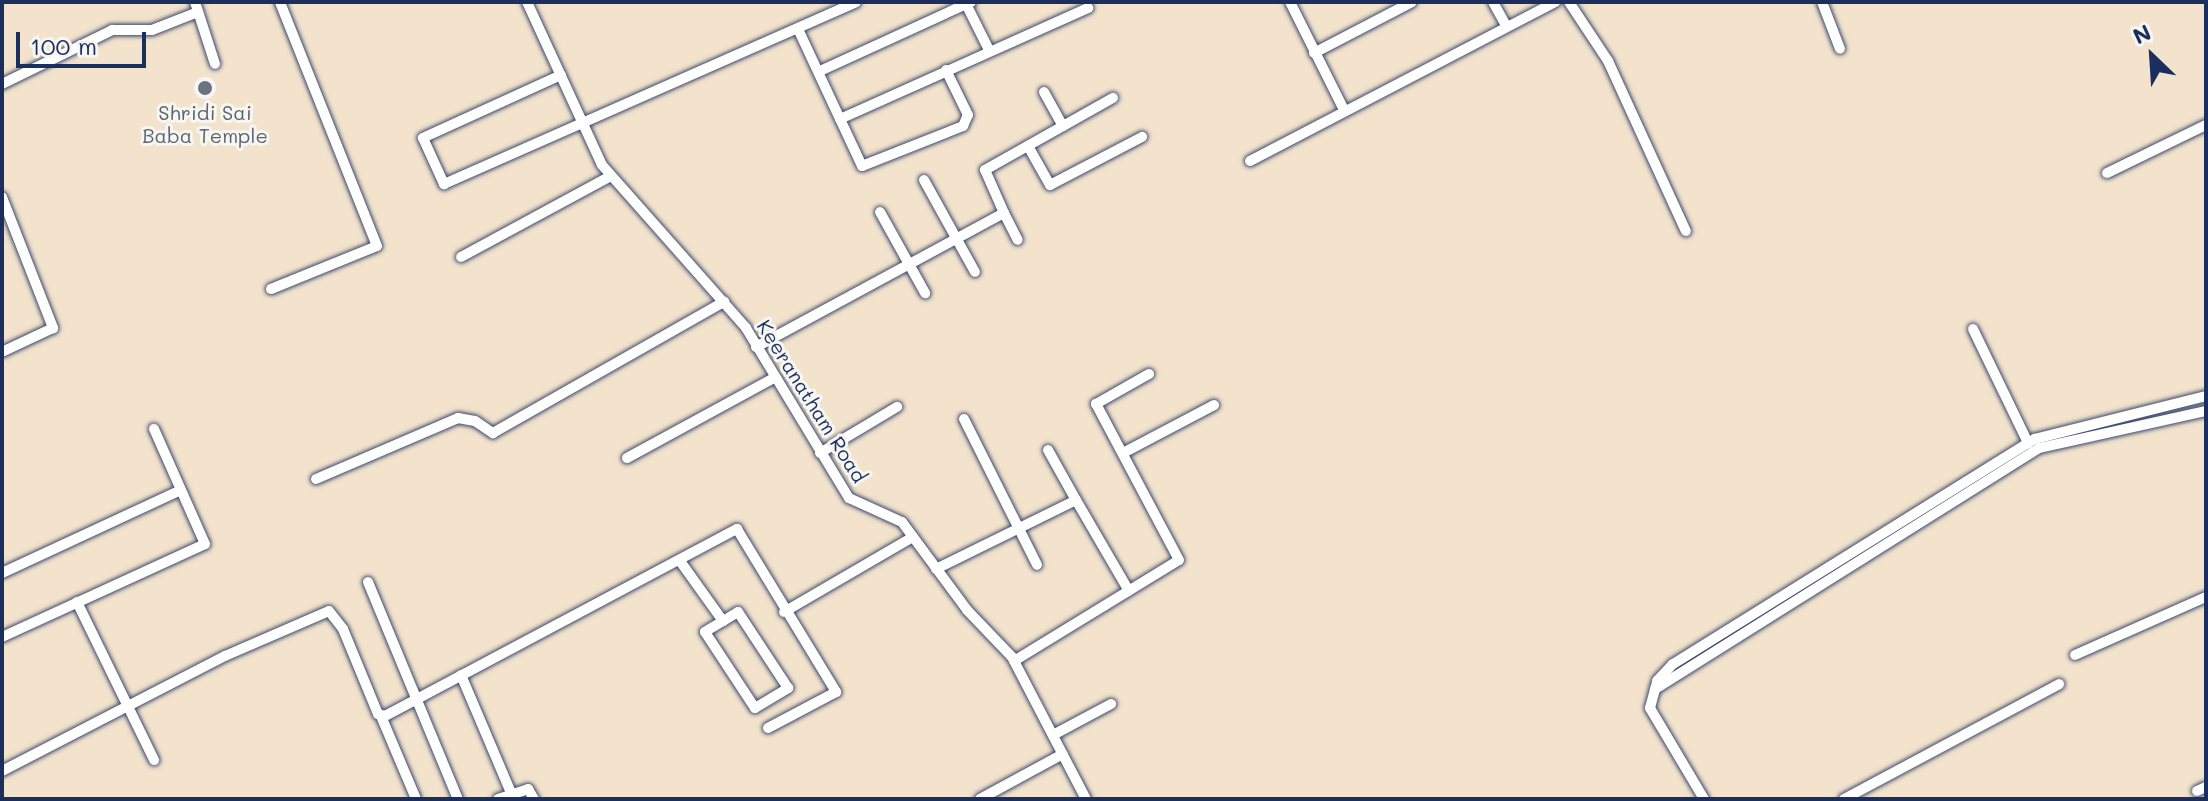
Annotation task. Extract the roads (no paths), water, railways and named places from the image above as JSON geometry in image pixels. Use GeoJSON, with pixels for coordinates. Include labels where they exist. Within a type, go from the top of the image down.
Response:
{"type":"FeatureCollection","features":[{"type":"Feature","properties":{"kind":"street"},"geometry":{"type":"LineString","coordinates":[[271,289],[377,246],[280,2]]}},
{"type":"Feature","properties":{"kind":"street","name":"Keeranatham Road"},"geometry":{"type":"LineString","coordinates":[[527,2],[581,125],[611,176],[724,302],[756,347],[849,498],[882,508],[913,537],[1014,661],[1086,799]]}},
{"type":"Feature","properties":{"kind":"street"},"geometry":{"type":"LineString","coordinates":[[561,75],[423,138],[444,184],[856,2]]}},
{"type":"Feature","properties":{"kind":"street"},"geometry":{"type":"LineString","coordinates":[[1290,2],[1344,110]]}},
{"type":"Feature","properties":{"kind":"street"},"geometry":{"type":"LineString","coordinates":[[1314,53],[1412,2]]}},
{"type":"Feature","properties":{"kind":"street"},"geometry":{"type":"LineString","coordinates":[[1493,2],[1505,24]]}},
{"type":"Feature","properties":{"kind":"street"},"geometry":{"type":"LineString","coordinates":[[1250,161],[1505,24],[1555,2]]}},
{"type":"Feature","properties":{"kind":"street"},"geometry":{"type":"LineString","coordinates":[[1569,2],[1608,61],[1686,231]]}},
{"type":"Feature","properties":{"kind":"street"},"geometry":{"type":"LineString","coordinates":[[1822,2],[1840,49]]}},
{"type":"Feature","properties":{"kind":"street"},"geometry":{"type":"LineString","coordinates":[[820,71],[967,3],[989,50]]}},
{"type":"Feature","properties":{"kind":"street"},"geometry":{"type":"LineString","coordinates":[[2,84],[112,30],[152,30],[196,7],[215,64]]}},
{"type":"Feature","properties":{"kind":"street"},"geometry":{"type":"LineString","coordinates":[[840,119],[1088,8]]}},
{"type":"Feature","properties":{"kind":"street"},"geometry":{"type":"LineString","coordinates":[[798,29],[862,166],[963,126],[968,115],[946,70]]}},
{"type":"Feature","properties":{"kind":"street"},"geometry":{"type":"LineString","coordinates":[[1044,92],[1063,126]]}},
{"type":"Feature","properties":{"kind":"street"},"geometry":{"type":"LineString","coordinates":[[1018,240],[984,173],[1113,98]]}},
{"type":"Feature","properties":{"kind":"street"},"geometry":{"type":"LineString","coordinates":[[2107,173],[2206,125]]}},
{"type":"Feature","properties":{"kind":"street"},"geometry":{"type":"LineString","coordinates":[[1028,146],[1050,185],[1142,137]]}},
{"type":"Feature","properties":{"kind":"street"},"geometry":{"type":"LineString","coordinates":[[461,257],[611,176]]}},
{"type":"Feature","properties":{"kind":"street"},"geometry":{"type":"LineString","coordinates":[[924,180],[975,272]]}},
{"type":"Feature","properties":{"kind":"street"},"geometry":{"type":"LineString","coordinates":[[2,197],[53,328],[2,352]]}},
{"type":"Feature","properties":{"kind":"street"},"geometry":{"type":"LineString","coordinates":[[880,212],[925,293]]}},
{"type":"Feature","properties":{"kind":"street"},"geometry":{"type":"LineString","coordinates":[[756,347],[1004,213]]}},
{"type":"Feature","properties":{"kind":"street"},"geometry":{"type":"LineString","coordinates":[[316,479],[458,418],[475,421],[493,433],[724,302]]}},
{"type":"Feature","properties":{"kind":"street"},"geometry":{"type":"LineString","coordinates":[[1973,329],[2028,443]]}},
{"type":"Feature","properties":{"kind":"street"},"geometry":{"type":"LineString","coordinates":[[1014,661],[1179,560],[1096,404],[1149,374]]}},
{"type":"Feature","properties":{"kind":"street"},"geometry":{"type":"LineString","coordinates":[[627,458],[774,378]]}},
{"type":"Feature","properties":{"kind":"street"},"geometry":{"type":"LineString","coordinates":[[1704,799],[1654,718],[1655,689],[1673,664],[2028,443],[2206,396]]}},
{"type":"Feature","properties":{"kind":"street"},"geometry":{"type":"LineString","coordinates":[[1123,453],[1214,405]]}},
{"type":"Feature","properties":{"kind":"street"},"geometry":{"type":"LineString","coordinates":[[820,453],[897,407]]}},
{"type":"Feature","properties":{"kind":"street"},"geometry":{"type":"LineString","coordinates":[[1655,689],[2039,448],[2206,411]]}},
{"type":"Feature","properties":{"kind":"street"},"geometry":{"type":"LineString","coordinates":[[964,419],[1037,565]]}},
{"type":"Feature","properties":{"kind":"street"},"geometry":{"type":"LineString","coordinates":[[2,637],[205,544],[154,429]]}},
{"type":"Feature","properties":{"kind":"street"},"geometry":{"type":"LineString","coordinates":[[1048,450],[1129,591]]}},
{"type":"Feature","properties":{"kind":"street"},"geometry":{"type":"LineString","coordinates":[[2,573],[181,490]]}},
{"type":"Feature","properties":{"kind":"street"},"geometry":{"type":"LineString","coordinates":[[936,569],[1076,500]]}},
{"type":"Feature","properties":{"kind":"street"},"geometry":{"type":"LineString","coordinates":[[381,716],[417,702],[461,675],[737,529],[784,612],[836,692],[768,728]]}},
{"type":"Feature","properties":{"kind":"street"},"geometry":{"type":"LineString","coordinates":[[784,612],[913,537]]}},
{"type":"Feature","properties":{"kind":"street"},"geometry":{"type":"LineString","coordinates":[[680,561],[723,621]]}},
{"type":"Feature","properties":{"kind":"street"},"geometry":{"type":"LineString","coordinates":[[368,582],[458,799]]}},
{"type":"Feature","properties":{"kind":"street"},"geometry":{"type":"LineString","coordinates":[[2075,655],[2206,597]]}},
{"type":"Feature","properties":{"kind":"street"},"geometry":{"type":"LineString","coordinates":[[77,602],[154,760]]}},
{"type":"Feature","properties":{"kind":"street"},"geometry":{"type":"LineString","coordinates":[[2,771],[128,704],[329,611],[343,629],[416,799]]}},
{"type":"Feature","properties":{"kind":"street"},"geometry":{"type":"LineString","coordinates":[[738,612],[788,688],[755,708],[705,632],[723,621],[738,612]]}},
{"type":"Feature","properties":{"kind":"street"},"geometry":{"type":"LineString","coordinates":[[461,675],[511,793]]}},
{"type":"Feature","properties":{"kind":"street"},"geometry":{"type":"LineString","coordinates":[[1844,799],[2059,684]]}},
{"type":"Feature","properties":{"kind":"street"},"geometry":{"type":"LineString","coordinates":[[1053,735],[1111,704]]}},
{"type":"Feature","properties":{"kind":"street"},"geometry":{"type":"LineString","coordinates":[[980,799],[1063,754]]}},
{"type":"Feature","properties":{"kind":"street"},"geometry":{"type":"LineString","coordinates":[[498,799],[528,789],[534,799]]}},
{"type":"Feature","properties":{"kind":"place","name":"Shridi Sai Baba Temple"},"geometry":{"type":"Point","coordinates":[205,88]}}]}
